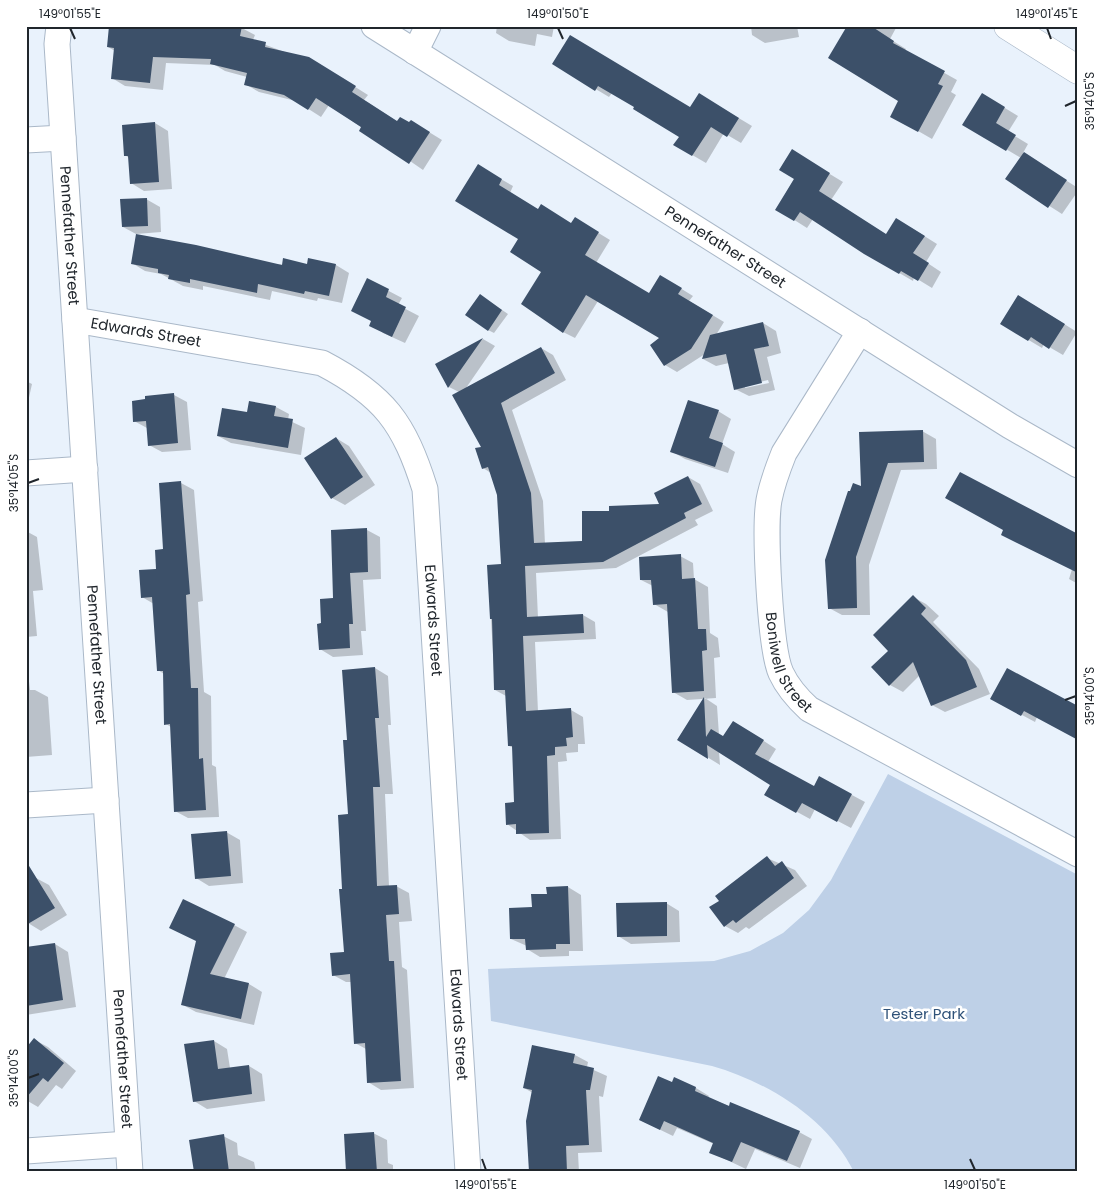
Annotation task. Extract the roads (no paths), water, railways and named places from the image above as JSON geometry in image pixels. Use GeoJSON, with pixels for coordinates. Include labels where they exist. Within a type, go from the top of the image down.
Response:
{"type":"FeatureCollection","features":[{"type":"Feature","properties":{"kind":"street","name":"Pennefather Street"},"geometry":{"type":"LineString","coordinates":[[59,26],[57,44],[130,1172]]}},
{"type":"Feature","properties":{"kind":"street","name":"Pennefather Street"},"geometry":{"type":"LineString","coordinates":[[374,26],[1010,426],[1078,465]]}},
{"type":"Feature","properties":{"kind":"street"},"geometry":{"type":"LineString","coordinates":[[415,52],[428,26]]}},
{"type":"Feature","properties":{"kind":"street"},"geometry":{"type":"LineString","coordinates":[[1008,26],[1078,70]]}},
{"type":"Feature","properties":{"kind":"street"},"geometry":{"type":"LineString","coordinates":[[26,140],[63,138]]}},
{"type":"Feature","properties":{"kind":"street","name":"Edwards Street"},"geometry":{"type":"LineString","coordinates":[[75,320],[322,363],[354,379],[368,390],[394,418],[413,452],[425,490],[468,1172]]}},
{"type":"Feature","properties":{"kind":"street","name":"Boniwell Street"},"geometry":{"type":"LineString","coordinates":[[860,331],[784,453],[769,502],[768,538],[775,647],[780,671],[792,692],[813,712],[1078,854]]}},
{"type":"Feature","properties":{"kind":"street"},"geometry":{"type":"LineString","coordinates":[[26,472],[85,469]]}},
{"type":"Feature","properties":{"kind":"street"},"geometry":{"type":"LineString","coordinates":[[26,805],[106,800]]}},
{"type":"Feature","properties":{"kind":"street"},"geometry":{"type":"LineString","coordinates":[[26,1150],[128,1144]]}},
{"type":"Feature","properties":{"kind":"park label","name":"Tester Park"},"geometry":{"type":"Point","coordinates":[924,1014]}}]}
